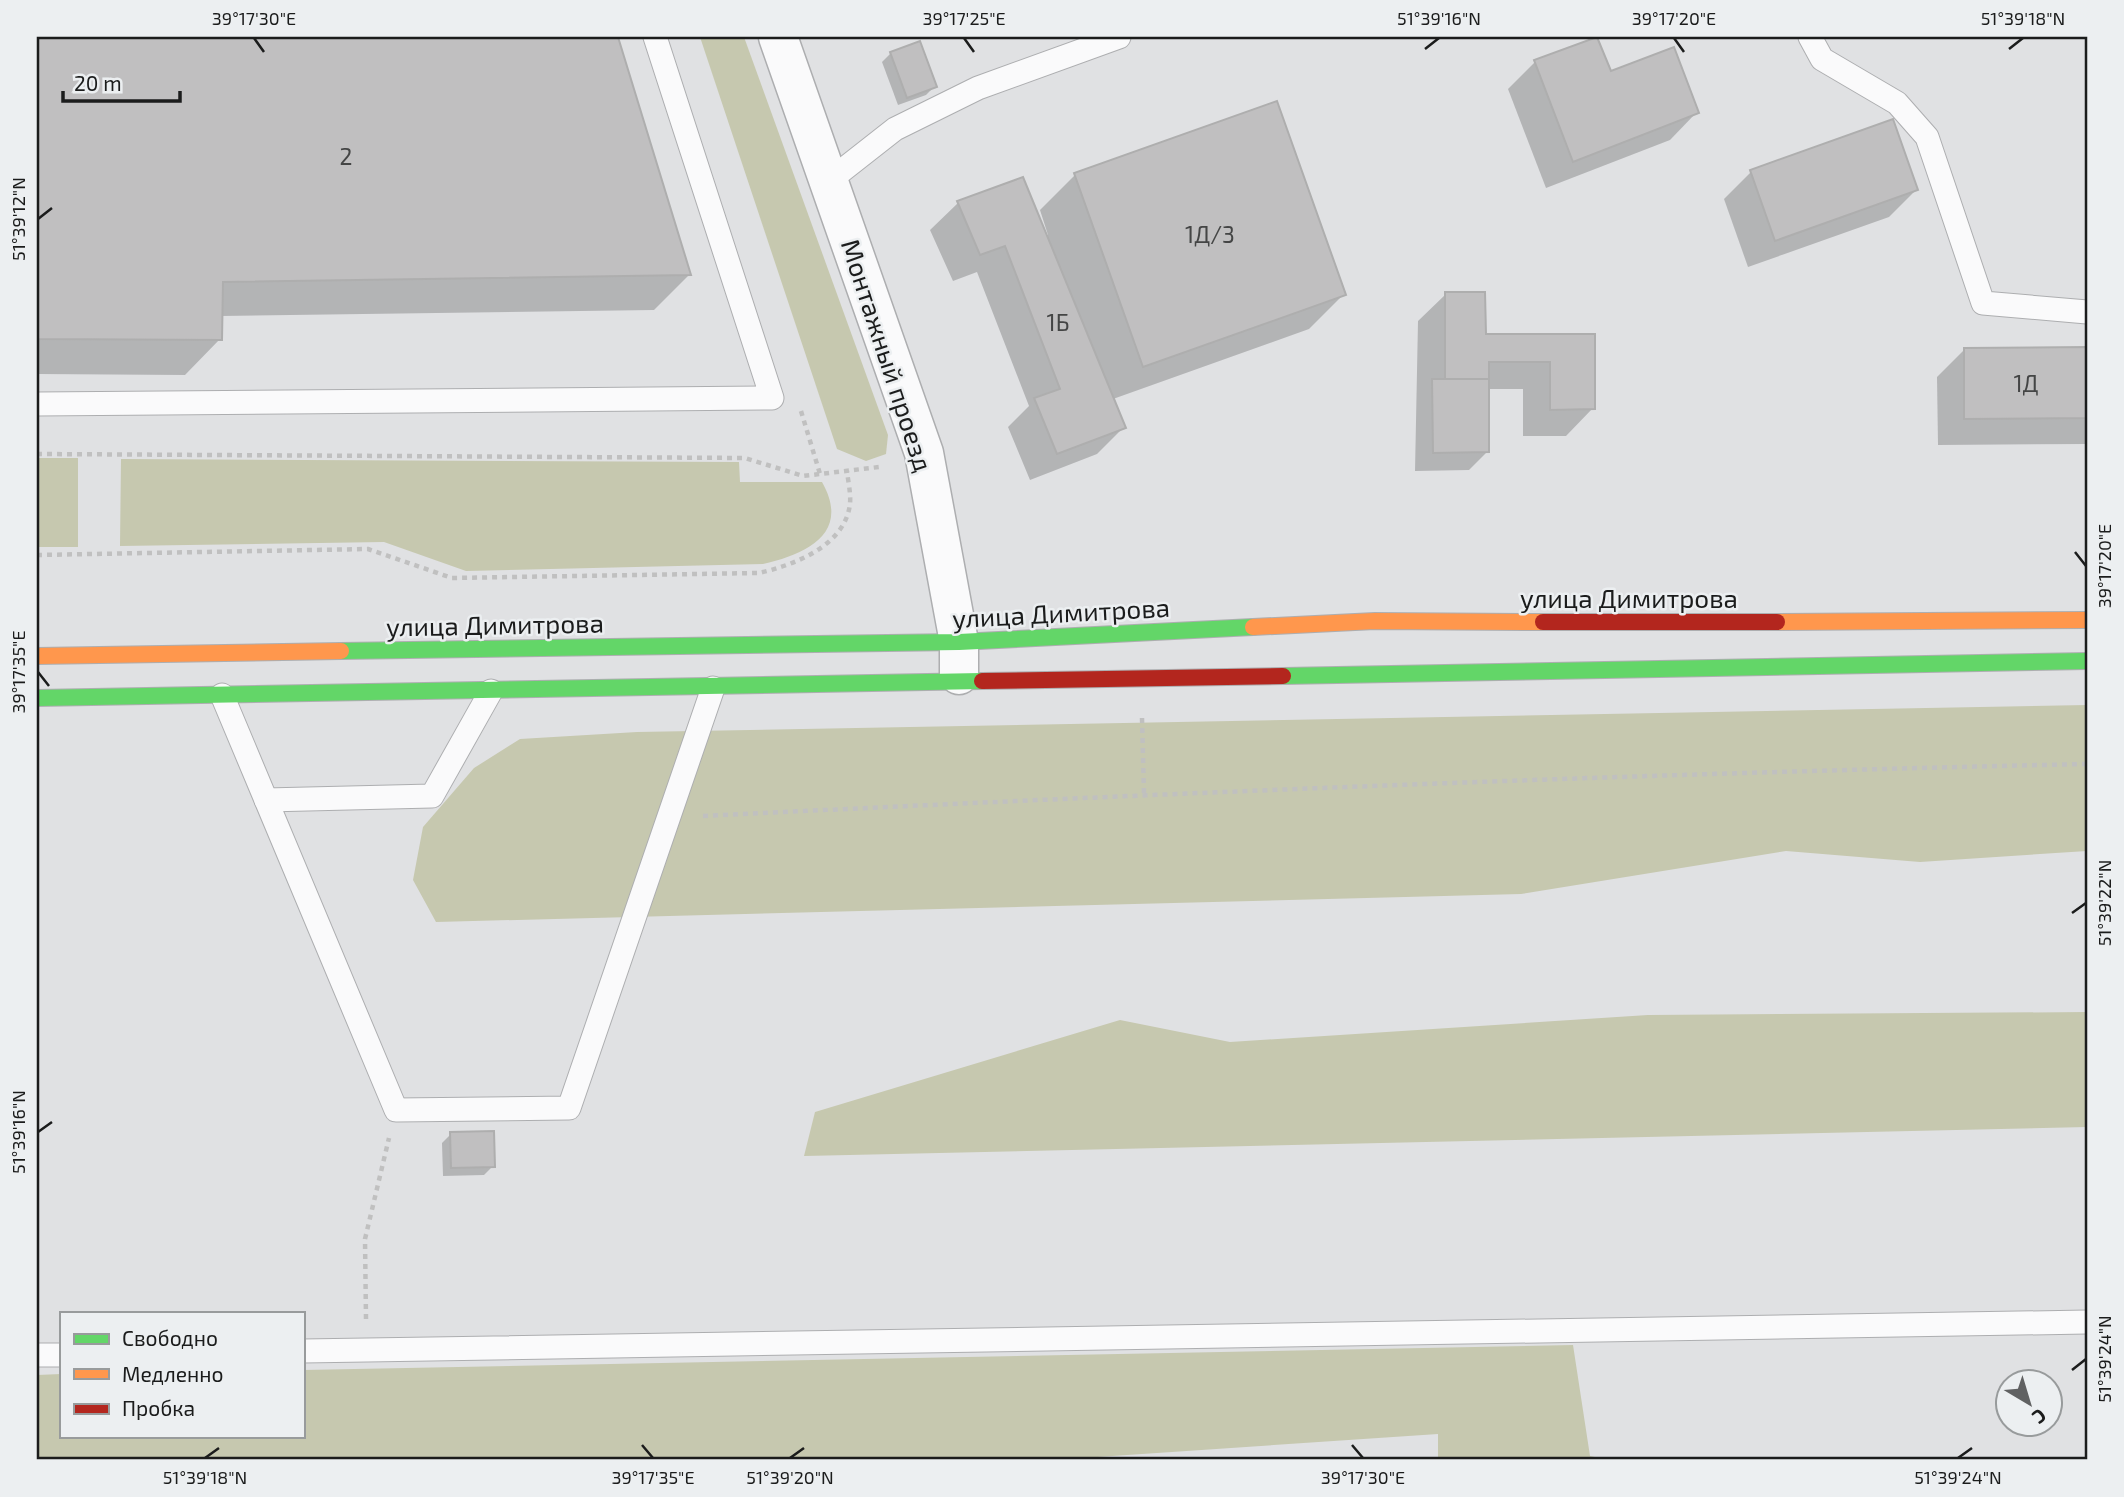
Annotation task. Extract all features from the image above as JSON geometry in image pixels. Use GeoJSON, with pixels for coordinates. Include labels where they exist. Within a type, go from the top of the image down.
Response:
{"type":"FeatureCollection","features":[{"type":"Feature","properties":{"kind":"main road","name":"улица Димитрова"},"geometry":{"type":"LineString","coordinates":[[37,656],[959,642],[1375,621],[1934,623],[2087,620]]}},
{"type":"Feature","properties":{"kind":"main road"},"geometry":{"type":"LineString","coordinates":[[37,698],[713,688],[2087,661]]}},
{"type":"Feature","properties":{"kind":"street","name":"Монтажный проезд"},"geometry":{"type":"LineString","coordinates":[[778,37],[924,453],[959,642],[959,683]]}},
{"type":"Feature","properties":{"kind":"lane"},"geometry":{"type":"LineString","coordinates":[[37,404],[772,398],[656,37]]}},
{"type":"Feature","properties":{"kind":"lane"},"geometry":{"type":"LineString","coordinates":[[830,180],[895,129],[978,88],[1119,37]]}},
{"type":"Feature","properties":{"kind":"lane"},"geometry":{"type":"LineString","coordinates":[[1810,37],[1822,59],[1897,103],[1927,137],[1983,303],[2087,312]]}},
{"type":"Feature","properties":{"kind":"lane"},"geometry":{"type":"LineString","coordinates":[[222,695],[396,1110],[569,1108],[713,688]]}},
{"type":"Feature","properties":{"kind":"lane"},"geometry":{"type":"LineString","coordinates":[[266,800],[432,796],[491,691]]}},
{"type":"Feature","properties":{"kind":"lane"},"geometry":{"type":"LineString","coordinates":[[304,1351],[2087,1322]]}},
{"type":"Feature","properties":{"kind":"lane"},"geometry":{"type":"LineString","coordinates":[[37,1355],[60,1355]]}},
{"type":"Feature","properties":{"kind":"path"},"geometry":{"type":"LineString","coordinates":[[37,454],[745,458],[803,475],[879,467]]}},
{"type":"Feature","properties":{"kind":"path"},"geometry":{"type":"LineString","coordinates":[[37,555],[368,549],[452,578],[759,573],[791,565],[815,552],[841,527],[850,505],[847,471]]}},
{"type":"Feature","properties":{"kind":"path"},"geometry":{"type":"LineString","coordinates":[[1141,712],[1144,794]]}},
{"type":"Feature","properties":{"kind":"path"},"geometry":{"type":"LineString","coordinates":[[668,818],[1144,794],[1716,772],[2087,764]]}},
{"type":"Feature","properties":{"kind":"path"},"geometry":{"type":"LineString","coordinates":[[366,1350],[365,1238],[396,1110]]}},
{"type":"Feature","properties":{"kind":"green space"},"geometry":{"type":"Polygon","coordinates":[[[700,37],[744,37],[888,435],[886,454],[866,461],[837,449],[700,37]]]}},
{"type":"Feature","properties":{"kind":"green space"},"geometry":{"type":"Polygon","coordinates":[[[37,458],[78,458],[78,547],[37,547],[37,458]]]}},
{"type":"Feature","properties":{"kind":"green space"},"geometry":{"type":"Polygon","coordinates":[[[121,459],[739,462],[740,482],[822,482],[830,500],[831,515],[828,528],[809,547],[763,564],[466,571],[384,542],[120,546],[121,459]]]}},
{"type":"Feature","properties":{"kind":"green space"},"geometry":{"type":"Polygon","coordinates":[[[2087,705],[2087,851],[1920,862],[1786,851],[1521,894],[436,922],[413,880],[423,827],[474,768],[520,739],[637,732],[2087,705]]]}},
{"type":"Feature","properties":{"kind":"green space"},"geometry":{"type":"Polygon","coordinates":[[[2087,1012],[2087,1127],[804,1156],[815,1112],[1120,1020],[1230,1042],[1648,1015],[2087,1012]]]}},
{"type":"Feature","properties":{"kind":"green space"},"geometry":{"type":"Polygon","coordinates":[[[1573,1345],[1590,1456],[1610,1460],[1438,1460],[1438,1434],[1053,1460],[37,1460],[37,1375],[60,1374],[60,1438],[304,1438],[304,1370],[1573,1345]]]}},
{"type":"Feature","properties":{"kind":"building"},"geometry":{"type":"Polygon","coordinates":[[[37,37],[618,37],[691,275],[223,282],[222,340],[37,339],[37,37]]]}},
{"type":"Feature","properties":{"kind":"building"},"geometry":{"type":"Polygon","coordinates":[[[1597,37],[1611,71],[1674,47],[1699,113],[1573,162],[1534,60],[1597,37]]]}},
{"type":"Feature","properties":{"kind":"building"},"geometry":{"type":"Polygon","coordinates":[[[920,41],[937,87],[907,98],[890,52],[920,41]]]}},
{"type":"Feature","properties":{"kind":"building"},"geometry":{"type":"Polygon","coordinates":[[[1277,101],[1346,295],[1143,367],[1074,173],[1277,101]]]}},
{"type":"Feature","properties":{"kind":"building"},"geometry":{"type":"Polygon","coordinates":[[[1893,119],[1918,190],[1775,241],[1750,170],[1893,119]]]}},
{"type":"Feature","properties":{"kind":"building"},"geometry":{"type":"Polygon","coordinates":[[[1023,177],[1126,428],[1057,454],[1034,398],[1060,389],[1005,246],[980,255],[957,201],[1023,177]]]}},
{"type":"Feature","properties":{"kind":"building"},"geometry":{"type":"Polygon","coordinates":[[[1445,292],[1485,292],[1486,334],[1595,334],[1595,409],[1550,410],[1550,362],[1489,362],[1489,379],[1445,379],[1445,292]]]}},
{"type":"Feature","properties":{"kind":"building"},"geometry":{"type":"Polygon","coordinates":[[[2087,347],[2087,418],[1964,419],[1964,348],[2087,347]]]}},
{"type":"Feature","properties":{"kind":"building"},"geometry":{"type":"Polygon","coordinates":[[[1432,379],[1489,379],[1489,452],[1433,453],[1432,379]]]}},
{"type":"Feature","properties":{"kind":"building"},"geometry":{"type":"Polygon","coordinates":[[[494,1131],[495,1167],[451,1168],[450,1132],[494,1131]]]}},
{"type":"Feature","properties":{"kind":"traffic: fast"},"geometry":{"type":"LineString","coordinates":[[341,651],[959,642],[1253,627]]}},
{"type":"Feature","properties":{"kind":"traffic: fast"},"geometry":{"type":"LineString","coordinates":[[1283,676],[2087,661]]}},
{"type":"Feature","properties":{"kind":"traffic: fast"},"geometry":{"type":"LineString","coordinates":[[37,698],[982,681]]}},
{"type":"Feature","properties":{"kind":"traffic: slow"},"geometry":{"type":"LineString","coordinates":[[1777,622],[2087,620]]}},
{"type":"Feature","properties":{"kind":"traffic: slow"},"geometry":{"type":"LineString","coordinates":[[1253,627],[1375,621],[1543,622]]}},
{"type":"Feature","properties":{"kind":"traffic: slow"},"geometry":{"type":"LineString","coordinates":[[37,656],[341,651]]}},
{"type":"Feature","properties":{"kind":"traffic: jam"},"geometry":{"type":"LineString","coordinates":[[1543,622],[1777,622]]}},
{"type":"Feature","properties":{"kind":"traffic: jam"},"geometry":{"type":"LineString","coordinates":[[982,681],[1283,676]]}}]}
